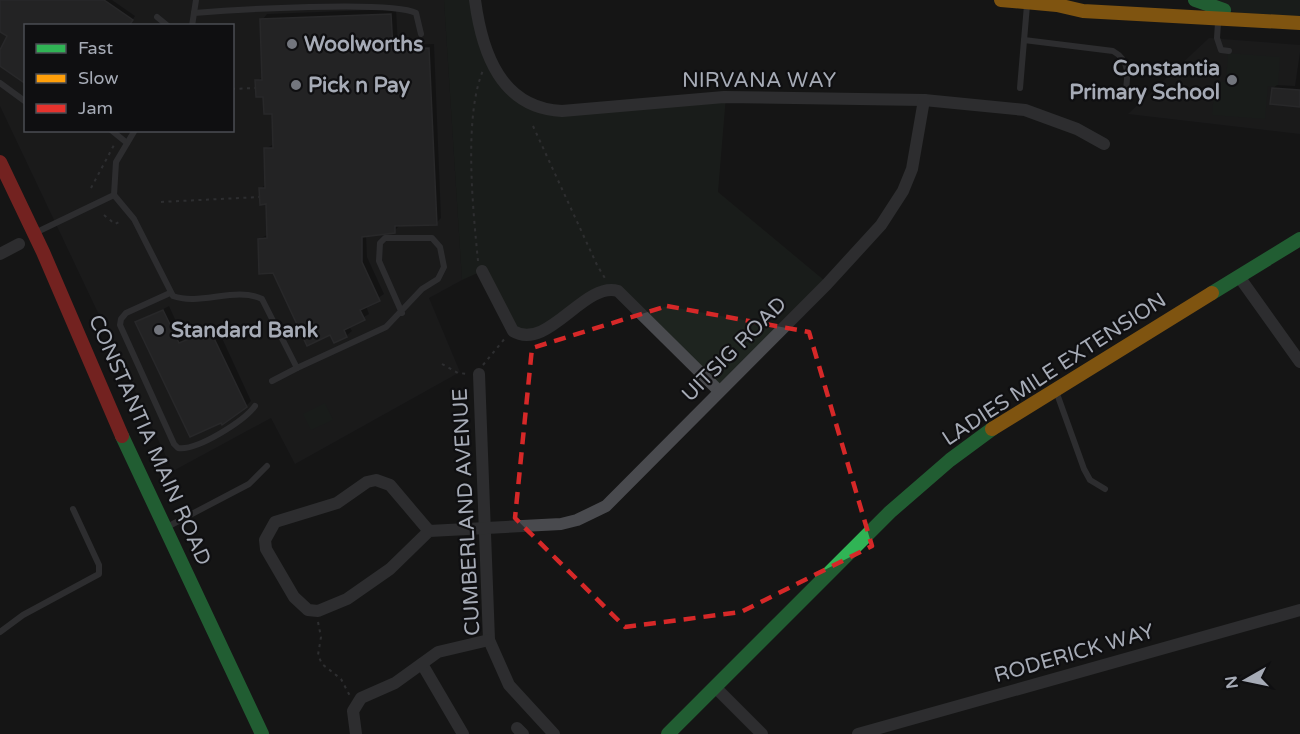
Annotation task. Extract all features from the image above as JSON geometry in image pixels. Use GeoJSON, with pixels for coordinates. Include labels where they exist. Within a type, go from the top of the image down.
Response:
{"type":"FeatureCollection","features":[{"type":"Feature","properties":{"kind":"main road"},"geometry":{"type":"LineString","coordinates":[[1001,0],[1057,5],[1083,11],[1158,7]]}},
{"type":"Feature","properties":{"kind":"main road"},"geometry":{"type":"LineString","coordinates":[[1195,0],[1221,15]]}},
{"type":"Feature","properties":{"kind":"main road"},"geometry":{"type":"LineString","coordinates":[[1057,5],[1085,1],[1221,15],[1258,14],[1294,22]]}},
{"type":"Feature","properties":{"kind":"main road","name":"CONSTANTIA MAIN ROAD"},"geometry":{"type":"LineString","coordinates":[[0,162],[3,178],[34,233],[122,436],[262,734]]}},
{"type":"Feature","properties":{"kind":"main road","name":"LADIES MILE EXTENSION"},"geometry":{"type":"LineString","coordinates":[[668,734],[921,484],[984,434],[1300,239]]}},
{"type":"Feature","properties":{"kind":"street","name":"NIRVANA WAY"},"geometry":{"type":"LineString","coordinates":[[475,0],[484,42],[490,58],[510,91],[518,98],[548,110],[724,97],[924,100],[1025,110],[1077,129],[1104,144]]}},
{"type":"Feature","properties":{"kind":"street","name":"UITSIG ROAD"},"geometry":{"type":"LineString","coordinates":[[429,531],[561,524],[577,520],[606,506],[827,284],[895,207],[912,169],[924,100]]}},
{"type":"Feature","properties":{"kind":"street"},"geometry":{"type":"LineString","coordinates":[[0,254],[19,244]]}},
{"type":"Feature","properties":{"kind":"street"},"geometry":{"type":"LineString","coordinates":[[482,270],[513,331],[525,336],[533,335],[602,291],[613,290],[622,294],[719,391]]}},
{"type":"Feature","properties":{"kind":"street"},"geometry":{"type":"LineString","coordinates":[[1240,278],[1300,362]]}},
{"type":"Feature","properties":{"kind":"street","name":"CUMBERLAND AVENUE"},"geometry":{"type":"LineString","coordinates":[[479,374],[489,640],[509,685],[554,734]]}},
{"type":"Feature","properties":{"kind":"street"},"geometry":{"type":"LineString","coordinates":[[376,480],[390,485],[429,531],[378,578],[347,599],[318,611],[308,610],[301,606],[266,549],[267,532],[275,522],[337,503],[367,483],[376,480]]}},
{"type":"Feature","properties":{"kind":"street","name":"RODERICK WAY"},"geometry":{"type":"LineString","coordinates":[[858,734],[1300,610]]}},
{"type":"Feature","properties":{"kind":"street"},"geometry":{"type":"LineString","coordinates":[[356,734],[352,711],[361,698],[395,683],[447,648],[489,640]]}},
{"type":"Feature","properties":{"kind":"street"},"geometry":{"type":"LineString","coordinates":[[422,664],[463,734]]}},
{"type":"Feature","properties":{"kind":"street"},"geometry":{"type":"LineString","coordinates":[[715,687],[762,734]]}},
{"type":"Feature","properties":{"kind":"lane"},"geometry":{"type":"LineString","coordinates":[[192,24],[196,0]]}},
{"type":"Feature","properties":{"kind":"lane"},"geometry":{"type":"LineString","coordinates":[[1020,88],[1027,2]]}},
{"type":"Feature","properties":{"kind":"lane"},"geometry":{"type":"LineString","coordinates":[[194,13],[364,7],[408,9],[416,13],[421,34]]}},
{"type":"Feature","properties":{"kind":"lane"},"geometry":{"type":"LineString","coordinates":[[1221,15],[1217,38],[1221,50],[1229,51]]}},
{"type":"Feature","properties":{"kind":"lane"},"geometry":{"type":"LineString","coordinates":[[157,17],[166,24]]}},
{"type":"Feature","properties":{"kind":"lane"},"geometry":{"type":"LineString","coordinates":[[1024,40],[1113,51],[1122,56],[1127,66],[1125,96]]}},
{"type":"Feature","properties":{"kind":"lane"},"geometry":{"type":"LineString","coordinates":[[0,83],[24,101]]}},
{"type":"Feature","properties":{"kind":"lane"},"geometry":{"type":"LineString","coordinates":[[114,132],[127,142]]}},
{"type":"Feature","properties":{"kind":"lane"},"geometry":{"type":"LineString","coordinates":[[134,132],[116,162],[114,195],[134,219],[170,293],[178,298],[252,296],[262,299],[297,368]]}},
{"type":"Feature","properties":{"kind":"lane"},"geometry":{"type":"LineString","coordinates":[[34,233],[114,195]]}},
{"type":"Feature","properties":{"kind":"lane"},"geometry":{"type":"LineString","coordinates":[[272,381],[386,327],[402,313],[422,289],[442,275],[444,267],[440,247],[432,238],[386,238],[380,243],[380,261],[402,313]]}},
{"type":"Feature","properties":{"kind":"lane"},"geometry":{"type":"LineString","coordinates":[[170,293],[126,313],[120,325],[174,444],[178,448],[191,447],[240,422],[255,406]]}},
{"type":"Feature","properties":{"kind":"lane"},"geometry":{"type":"LineString","coordinates":[[1055,389],[1084,469],[1090,480],[1105,489]]}},
{"type":"Feature","properties":{"kind":"lane"},"geometry":{"type":"LineString","coordinates":[[166,527],[249,484],[263,473],[267,466]]}},
{"type":"Feature","properties":{"kind":"lane"},"geometry":{"type":"LineString","coordinates":[[0,632],[23,615],[99,573],[99,565],[73,509]]}},
{"type":"Feature","properties":{"kind":"path"},"geometry":{"type":"LineString","coordinates":[[482,270],[477,250],[471,120],[476,87],[490,58]]}},
{"type":"Feature","properties":{"kind":"path"},"geometry":{"type":"LineString","coordinates":[[234,90],[255,88]]}},
{"type":"Feature","properties":{"kind":"path"},"geometry":{"type":"LineString","coordinates":[[534,126],[597,265],[613,290]]}},
{"type":"Feature","properties":{"kind":"path"},"geometry":{"type":"LineString","coordinates":[[91,188],[114,145]]}},
{"type":"Feature","properties":{"kind":"path"},"geometry":{"type":"LineString","coordinates":[[161,202],[260,196]]}},
{"type":"Feature","properties":{"kind":"path"},"geometry":{"type":"LineString","coordinates":[[104,215],[115,224],[121,221]]}},
{"type":"Feature","properties":{"kind":"path"},"geometry":{"type":"LineString","coordinates":[[479,374],[486,359],[513,331]]}},
{"type":"Feature","properties":{"kind":"path"},"geometry":{"type":"LineString","coordinates":[[441,364],[458,373]]}},
{"type":"Feature","properties":{"kind":"path"},"geometry":{"type":"LineString","coordinates":[[318,611],[321,637],[318,655],[322,664],[334,672],[350,696],[361,698]]}},
{"type":"Feature","properties":{"kind":"highlighted area"},"geometry":{"type":"Polygon","coordinates":[[[667,306],[809,332],[872,546],[741,612],[625,627],[515,518],[532,348],[667,306]]]}},
{"type":"Feature","properties":{"kind":"shaded area"},"geometry":{"type":"Polygon","coordinates":[[[0,0],[444,0],[462,280],[429,298],[460,372],[295,464],[271,418],[173,471],[0,106],[0,0]]]}},
{"type":"Feature","properties":{"kind":"shaded area"},"geometry":{"type":"Polygon","coordinates":[[[444,0],[474,0],[503,79],[538,107],[726,96],[718,192],[825,281],[719,391],[613,289],[540,332],[519,335],[482,271],[462,280],[444,0]]]}},
{"type":"Feature","properties":{"kind":"shaded area"},"geometry":{"type":"Polygon","coordinates":[[[1195,0],[1300,0],[1300,23],[1224,10],[1195,0]]]}},
{"type":"Feature","properties":{"kind":"shaded area","name":"Constantia Primary School"},"geometry":{"type":"Polygon","coordinates":[[[1209,38],[1300,45],[1300,134],[1128,114],[1209,38]]]}},
{"type":"Feature","properties":{"kind":"shaded area"},"geometry":{"type":"Polygon","coordinates":[[[1228,53],[1280,57],[1278,87],[1268,86],[1265,119],[1212,115],[1215,81],[1226,82],[1228,53]]]}},
{"type":"Feature","properties":{"kind":"shaded area"},"geometry":{"type":"Polygon","coordinates":[[[325,403],[333,420],[311,430],[303,414],[325,403]]]}},
{"type":"Feature","properties":{"kind":"building"},"geometry":{"type":"Polygon","coordinates":[[[0,0],[104,0],[133,20],[130,24],[24,24],[24,83],[0,66],[0,50],[7,36],[0,32],[0,0]]]}},
{"type":"Feature","properties":{"kind":"building"},"geometry":{"type":"Polygon","coordinates":[[[391,14],[393,49],[429,48],[437,225],[395,226],[395,233],[362,237],[362,262],[380,301],[360,310],[365,320],[344,330],[347,337],[334,343],[330,335],[307,346],[273,273],[259,274],[258,239],[267,238],[266,204],[260,205],[259,188],[265,188],[264,148],[273,148],[272,114],[264,114],[263,97],[256,97],[255,80],[262,80],[260,19],[391,14]]]}},
{"type":"Feature","properties":{"kind":"building"},"geometry":{"type":"Polygon","coordinates":[[[1272,88],[1300,90],[1300,107],[1270,104],[1272,88]]]}},
{"type":"Feature","properties":{"kind":"building"},"geometry":{"type":"Polygon","coordinates":[[[163,310],[179,343],[210,330],[247,407],[222,425],[221,423],[190,437],[135,322],[163,310]]]}},
{"type":"Feature","properties":{"kind":"traffic: fast"},"geometry":{"type":"LineString","coordinates":[[1195,0],[1224,10]]}},
{"type":"Feature","properties":{"kind":"traffic: fast"},"geometry":{"type":"LineString","coordinates":[[1212,293],[1300,239]]}},
{"type":"Feature","properties":{"kind":"traffic: fast"},"geometry":{"type":"LineString","coordinates":[[668,734],[890,512],[950,460],[992,429]]}},
{"type":"Feature","properties":{"kind":"traffic: fast"},"geometry":{"type":"LineString","coordinates":[[122,436],[262,734]]}},
{"type":"Feature","properties":{"kind":"traffic: slow"},"geometry":{"type":"LineString","coordinates":[[1001,0],[1057,5],[1083,11],[1300,23]]}},
{"type":"Feature","properties":{"kind":"traffic: slow"},"geometry":{"type":"LineString","coordinates":[[992,429],[1212,293]]}},
{"type":"Feature","properties":{"kind":"traffic: jam"},"geometry":{"type":"LineString","coordinates":[[0,162],[43,252],[122,436]]}},
{"type":"Feature","properties":{"kind":"place","name":"Woolworths"},"geometry":{"type":"Point","coordinates":[292,44]}},
{"type":"Feature","properties":{"kind":"place","name":"Constantia Primary School"},"geometry":{"type":"Point","coordinates":[1232,80]}},
{"type":"Feature","properties":{"kind":"place","name":"Pick n Pay"},"geometry":{"type":"Point","coordinates":[296,85]}},
{"type":"Feature","properties":{"kind":"place","name":"Standard Bank"},"geometry":{"type":"Point","coordinates":[159,330]}}]}
